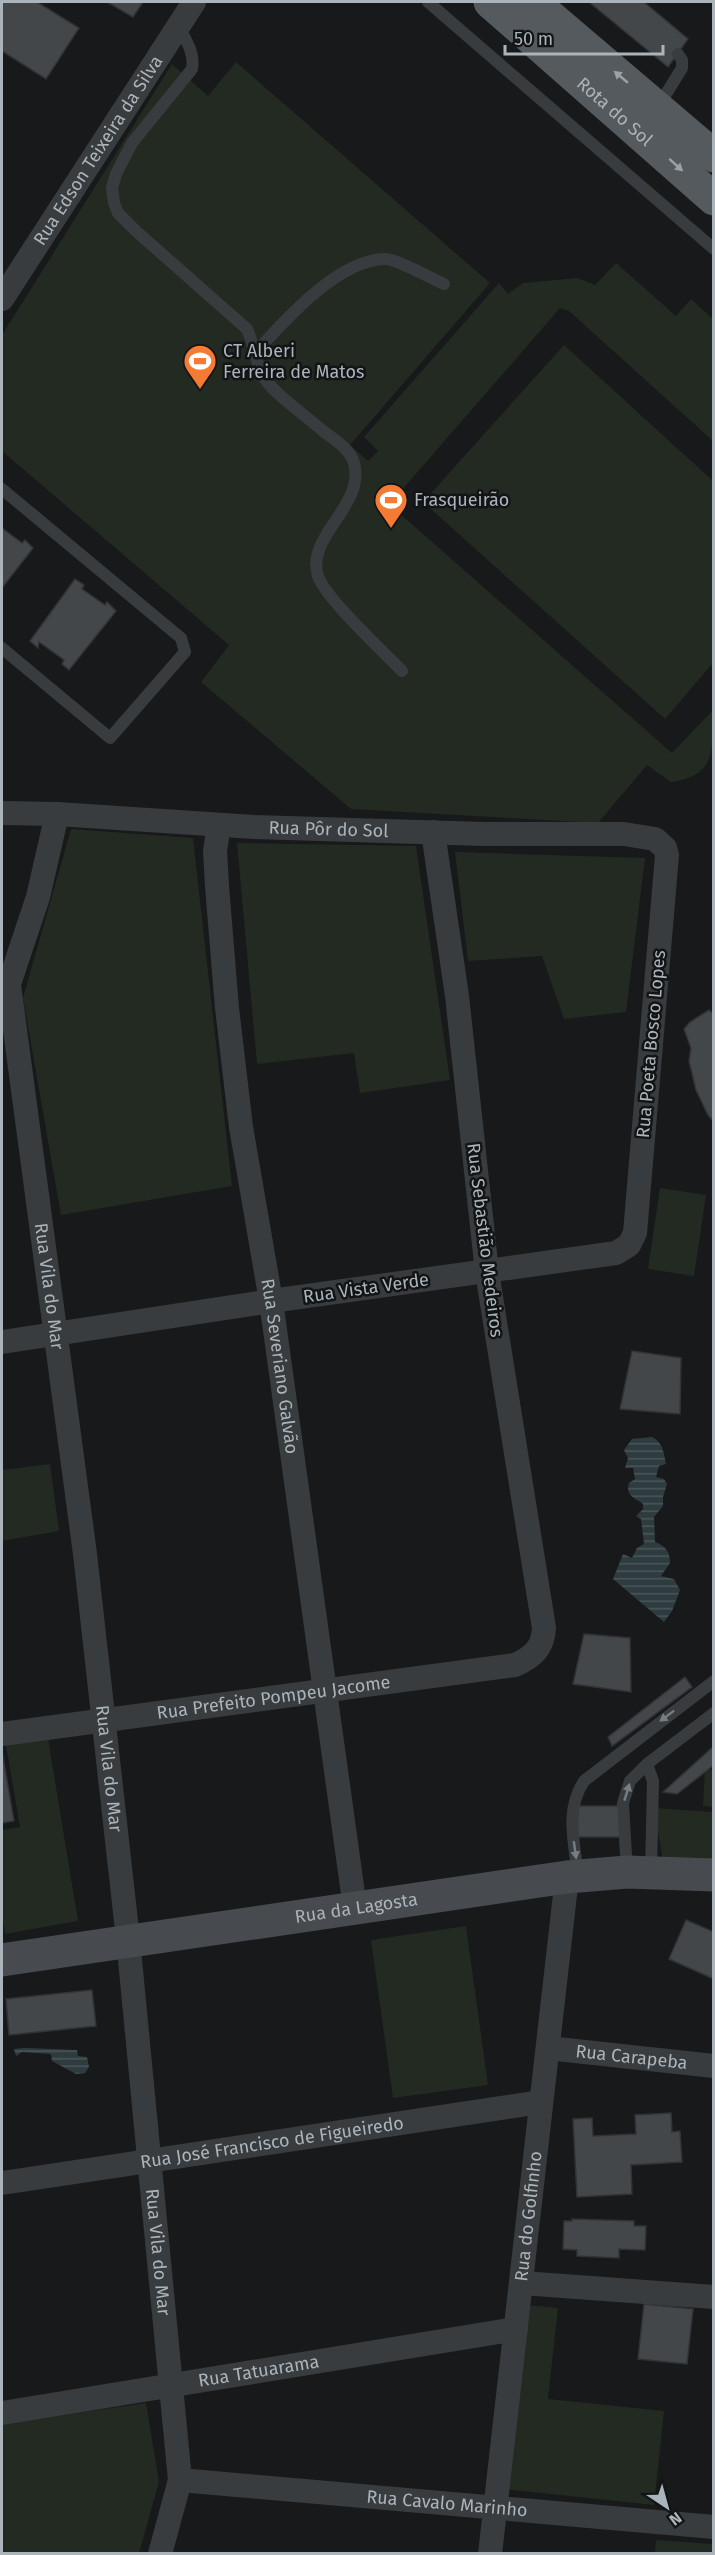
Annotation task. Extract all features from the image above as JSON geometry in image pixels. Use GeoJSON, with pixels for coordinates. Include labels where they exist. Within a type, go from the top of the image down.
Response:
{"type":"FeatureCollection","features":[{"type":"Feature","properties":{"kind":"main road","name":"Rota do Sol"},"geometry":{"type":"LineString","coordinates":[[490,2],[714,199]]}},
{"type":"Feature","properties":{"kind":"main road","name":"Rota do Sol"},"geometry":{"type":"LineString","coordinates":[[533,2],[658,108],[708,146]]}},
{"type":"Feature","properties":{"kind":"street","name":"Rua Edson Teixeira da Silva"},"geometry":{"type":"LineString","coordinates":[[2,299],[194,2]]}},
{"type":"Feature","properties":{"kind":"street","name":"Rua Pôr do Sol"},"geometry":{"type":"LineString","coordinates":[[2,813],[57,814],[219,825],[433,832],[624,834],[655,839]]}},
{"type":"Feature","properties":{"kind":"street"},"geometry":{"type":"LineString","coordinates":[[5,995],[38,897],[57,814]]}},
{"type":"Feature","properties":{"kind":"street","name":"Rua Severiano Galvão"},"geometry":{"type":"LineString","coordinates":[[219,825],[215,851],[217,886],[227,1008],[241,1127],[271,1301],[355,1908]]}},
{"type":"Feature","properties":{"kind":"street","name":"Rua Sebastião Medeiros"},"geometry":{"type":"LineString","coordinates":[[433,832],[457,996],[487,1272],[544,1628],[541,1646]]}},
{"type":"Feature","properties":{"kind":"street","name":"Rua Poeta Bosco Lopes"},"geometry":{"type":"LineString","coordinates":[[623,1249],[629,1245],[635,1233],[667,855],[665,848],[655,839]]}},
{"type":"Feature","properties":{"kind":"street","name":"Rua Vila do Mar"},"geometry":{"type":"LineString","coordinates":[[5,995],[85,1554],[128,1939],[180,2480],[160,2553]]}},
{"type":"Feature","properties":{"kind":"street","name":"Rua Vista Verde"},"geometry":{"type":"LineString","coordinates":[[2,1342],[271,1301],[616,1253],[623,1249]]}},
{"type":"Feature","properties":{"kind":"street","name":"Rua Prefeito Pompeu Jacome"},"geometry":{"type":"LineString","coordinates":[[2,1734],[515,1665],[534,1655],[541,1646]]}},
{"type":"Feature","properties":{"kind":"street","name":"Rua da Lagosta"},"geometry":{"type":"LineString","coordinates":[[2,1960],[128,1939],[573,1876],[639,1873],[714,1875]]}},
{"type":"Feature","properties":{"kind":"street","name":"Rua do Golfinho"},"geometry":{"type":"LineString","coordinates":[[490,2553],[541,2102],[573,1876]]}},
{"type":"Feature","properties":{"kind":"street","name":"Rua Carapeba"},"geometry":{"type":"LineString","coordinates":[[548,2048],[714,2066]]}},
{"type":"Feature","properties":{"kind":"street","name":"Rua José Francisco de Figueiredo"},"geometry":{"type":"LineString","coordinates":[[2,2183],[541,2102]]}},
{"type":"Feature","properties":{"kind":"street"},"geometry":{"type":"LineString","coordinates":[[522,2283],[714,2297]]}},
{"type":"Feature","properties":{"kind":"street","name":"Rua Tatuarama"},"geometry":{"type":"LineString","coordinates":[[2,2414],[516,2329]]}},
{"type":"Feature","properties":{"kind":"street","name":"Rua Cavalo Marinho"},"geometry":{"type":"LineString","coordinates":[[180,2480],[496,2506],[714,2527]]}},
{"type":"Feature","properties":{"kind":"lane"},"geometry":{"type":"LineString","coordinates":[[428,2],[714,249]]}},
{"type":"Feature","properties":{"kind":"lane"},"geometry":{"type":"LineString","coordinates":[[178,26],[190,49],[193,60],[192,69],[132,143],[116,174],[112,188],[114,203],[118,213],[136,231],[247,329],[263,377],[351,456],[355,475],[354,491],[320,549],[316,560],[318,577],[337,604],[402,671]]}},
{"type":"Feature","properties":{"kind":"lane"},"geometry":{"type":"LineString","coordinates":[[658,108],[682,68],[682,60],[678,54]]}},
{"type":"Feature","properties":{"kind":"lane"},"geometry":{"type":"LineString","coordinates":[[256,352],[298,306],[352,266],[386,258],[444,284]]}},
{"type":"Feature","properties":{"kind":"lane"},"geometry":{"type":"LineString","coordinates":[[2,489],[182,639],[185,651],[179,661],[110,738],[2,648]]}},
{"type":"Feature","properties":{"kind":"lane"},"geometry":{"type":"LineString","coordinates":[[573,1876],[571,1825],[573,1801],[584,1781],[714,1680]]}},
{"type":"Feature","properties":{"kind":"lane"},"geometry":{"type":"LineString","coordinates":[[639,1873],[623,1803],[630,1781],[647,1764],[714,1713]]}},
{"type":"Feature","properties":{"kind":"lane"},"geometry":{"type":"LineString","coordinates":[[639,1873],[653,1781],[647,1764]]}},
{"type":"Feature","properties":{"kind":"shaded area","name":"CT Alberi Ferreira de Matos"},"geometry":{"type":"Polygon","coordinates":[[[236,62],[490,283],[350,445],[368,461],[378,451],[364,437],[499,283],[508,294],[523,283],[577,278],[595,285],[616,263],[676,316],[691,299],[713,319],[713,441],[569,311],[560,308],[395,498],[398,512],[672,753],[713,710],[711,750],[704,768],[696,774],[671,782],[647,765],[598,823],[351,809],[201,682],[229,645],[2,451],[2,335],[172,64],[208,96],[236,62]]]}},
{"type":"Feature","properties":{"kind":"shaded area"},"geometry":{"type":"Polygon","coordinates":[[[564,345],[713,481],[713,663],[665,719],[423,502],[564,345]]]}},
{"type":"Feature","properties":{"kind":"shaded area"},"geometry":{"type":"Polygon","coordinates":[[[71,829],[193,838],[232,1186],[61,1215],[23,998],[71,829]]]}},
{"type":"Feature","properties":{"kind":"shaded area"},"geometry":{"type":"Polygon","coordinates":[[[237,843],[416,846],[450,1080],[360,1093],[354,1053],[257,1064],[237,843]]]}},
{"type":"Feature","properties":{"kind":"shaded area"},"geometry":{"type":"Polygon","coordinates":[[[455,852],[645,858],[626,1012],[564,1019],[542,956],[468,961],[455,852]]]}},
{"type":"Feature","properties":{"kind":"shaded area"},"geometry":{"type":"Polygon","coordinates":[[[660,1188],[706,1195],[694,1276],[648,1269],[660,1188]]]}},
{"type":"Feature","properties":{"kind":"shaded area"},"geometry":{"type":"Polygon","coordinates":[[[652,1437],[661,1445],[666,1464],[659,1466],[656,1477],[664,1479],[667,1484],[663,1506],[654,1517],[655,1542],[665,1548],[670,1559],[670,1563],[661,1576],[674,1579],[680,1590],[672,1611],[664,1622],[613,1579],[623,1554],[632,1558],[637,1548],[644,1544],[641,1519],[636,1516],[643,1509],[643,1504],[628,1491],[629,1483],[635,1479],[633,1468],[625,1468],[628,1458],[624,1450],[632,1439],[652,1437]]]}},
{"type":"Feature","properties":{"kind":"shaded area"},"geometry":{"type":"Polygon","coordinates":[[[50,1464],[59,1531],[2,1541],[2,1470],[50,1464]]]}},
{"type":"Feature","properties":{"kind":"shaded area"},"geometry":{"type":"Polygon","coordinates":[[[47,1732],[78,1921],[5,1934],[2,1912],[2,1830],[20,1827],[5,1739],[47,1732]]]}},
{"type":"Feature","properties":{"kind":"shaded area"},"geometry":{"type":"Polygon","coordinates":[[[705,1770],[713,1770],[713,1807],[703,1806],[705,1770]]]}},
{"type":"Feature","properties":{"kind":"shaded area"},"geometry":{"type":"Polygon","coordinates":[[[654,1808],[713,1812],[713,1866],[663,1861],[654,1808]]]}},
{"type":"Feature","properties":{"kind":"shaded area"},"geometry":{"type":"Polygon","coordinates":[[[466,1926],[488,2085],[393,2098],[371,1940],[466,1926]]]}},
{"type":"Feature","properties":{"kind":"shaded area"},"geometry":{"type":"Polygon","coordinates":[[[14,2049],[77,2050],[78,2056],[87,2057],[89,2067],[85,2073],[76,2074],[52,2061],[51,2054],[22,2052],[16,2056],[14,2049]]]}},
{"type":"Feature","properties":{"kind":"shaded area"},"geometry":{"type":"Polygon","coordinates":[[[525,2305],[558,2308],[548,2399],[664,2411],[654,2505],[504,2489],[525,2305]]]}},
{"type":"Feature","properties":{"kind":"shaded area"},"geometry":{"type":"Polygon","coordinates":[[[146,2403],[159,2482],[139,2553],[2,2553],[2,2424],[146,2403]]]}},
{"type":"Feature","properties":{"kind":"shaded area"},"geometry":{"type":"Polygon","coordinates":[[[656,2540],[713,2544],[713,2553],[655,2553],[656,2540]]]}},
{"type":"Feature","properties":{"kind":"building"},"geometry":{"type":"Polygon","coordinates":[[[2,2],[37,2],[79,28],[46,79],[2,51],[2,2]]]}},
{"type":"Feature","properties":{"kind":"building"},"geometry":{"type":"Polygon","coordinates":[[[107,2],[143,2],[133,17],[107,2]]]}},
{"type":"Feature","properties":{"kind":"building"},"geometry":{"type":"Polygon","coordinates":[[[589,2],[644,2],[688,39],[668,67],[589,2]]]}},
{"type":"Feature","properties":{"kind":"building"},"geometry":{"type":"Polygon","coordinates":[[[2,528],[22,543],[25,540],[33,548],[2,588],[2,528]]]}},
{"type":"Feature","properties":{"kind":"building"},"geometry":{"type":"Polygon","coordinates":[[[75,579],[84,585],[82,589],[105,605],[107,602],[116,611],[69,670],[62,664],[64,660],[39,642],[38,648],[30,641],[75,579]]]}},
{"type":"Feature","properties":{"kind":"building"},"geometry":{"type":"Polygon","coordinates":[[[709,1010],[714,1014],[714,1122],[696,1090],[689,1061],[691,1048],[684,1029],[690,1022],[709,1010]]]}},
{"type":"Feature","properties":{"kind":"building"},"geometry":{"type":"Polygon","coordinates":[[[632,1351],[681,1358],[680,1414],[620,1409],[632,1351]]]}},
{"type":"Feature","properties":{"kind":"building"},"geometry":{"type":"Polygon","coordinates":[[[584,1634],[630,1638],[631,1692],[573,1684],[584,1634]]]}},
{"type":"Feature","properties":{"kind":"building"},"geometry":{"type":"Polygon","coordinates":[[[685,1677],[692,1687],[612,1746],[608,1737],[685,1677]]]}},
{"type":"Feature","properties":{"kind":"building"},"geometry":{"type":"Polygon","coordinates":[[[714,1746],[714,1765],[677,1794],[663,1792],[714,1746]]]}},
{"type":"Feature","properties":{"kind":"building"},"geometry":{"type":"Polygon","coordinates":[[[2,1751],[14,1821],[2,1823],[2,1751]]]}},
{"type":"Feature","properties":{"kind":"building"},"geometry":{"type":"Polygon","coordinates":[[[575,1806],[620,1806],[621,1837],[575,1837],[575,1806]]]}},
{"type":"Feature","properties":{"kind":"building"},"geometry":{"type":"Polygon","coordinates":[[[686,1920],[714,1932],[714,1979],[669,1959],[686,1920]]]}},
{"type":"Feature","properties":{"kind":"building"},"geometry":{"type":"Polygon","coordinates":[[[92,1990],[96,2026],[9,2035],[6,1999],[92,1990]]]}},
{"type":"Feature","properties":{"kind":"building"},"geometry":{"type":"Polygon","coordinates":[[[671,2113],[672,2132],[680,2131],[682,2162],[631,2165],[632,2194],[577,2197],[573,2119],[592,2118],[593,2136],[636,2134],[635,2115],[671,2113]]]}},
{"type":"Feature","properties":{"kind":"building"},"geometry":{"type":"Polygon","coordinates":[[[572,2219],[634,2221],[634,2226],[646,2226],[645,2250],[619,2249],[619,2258],[577,2256],[577,2250],[563,2249],[564,2221],[572,2221],[572,2219]]]}},
{"type":"Feature","properties":{"kind":"building"},"geometry":{"type":"Polygon","coordinates":[[[644,2304],[693,2309],[687,2364],[638,2359],[644,2304]]]}},
{"type":"Feature","properties":{"kind":"place","name":"CT Alberi Ferreira de Matos"},"geometry":{"type":"Point","coordinates":[200,390]}},
{"type":"Feature","properties":{"kind":"place","name":"Frasqueirão"},"geometry":{"type":"Point","coordinates":[391,529]}}]}
